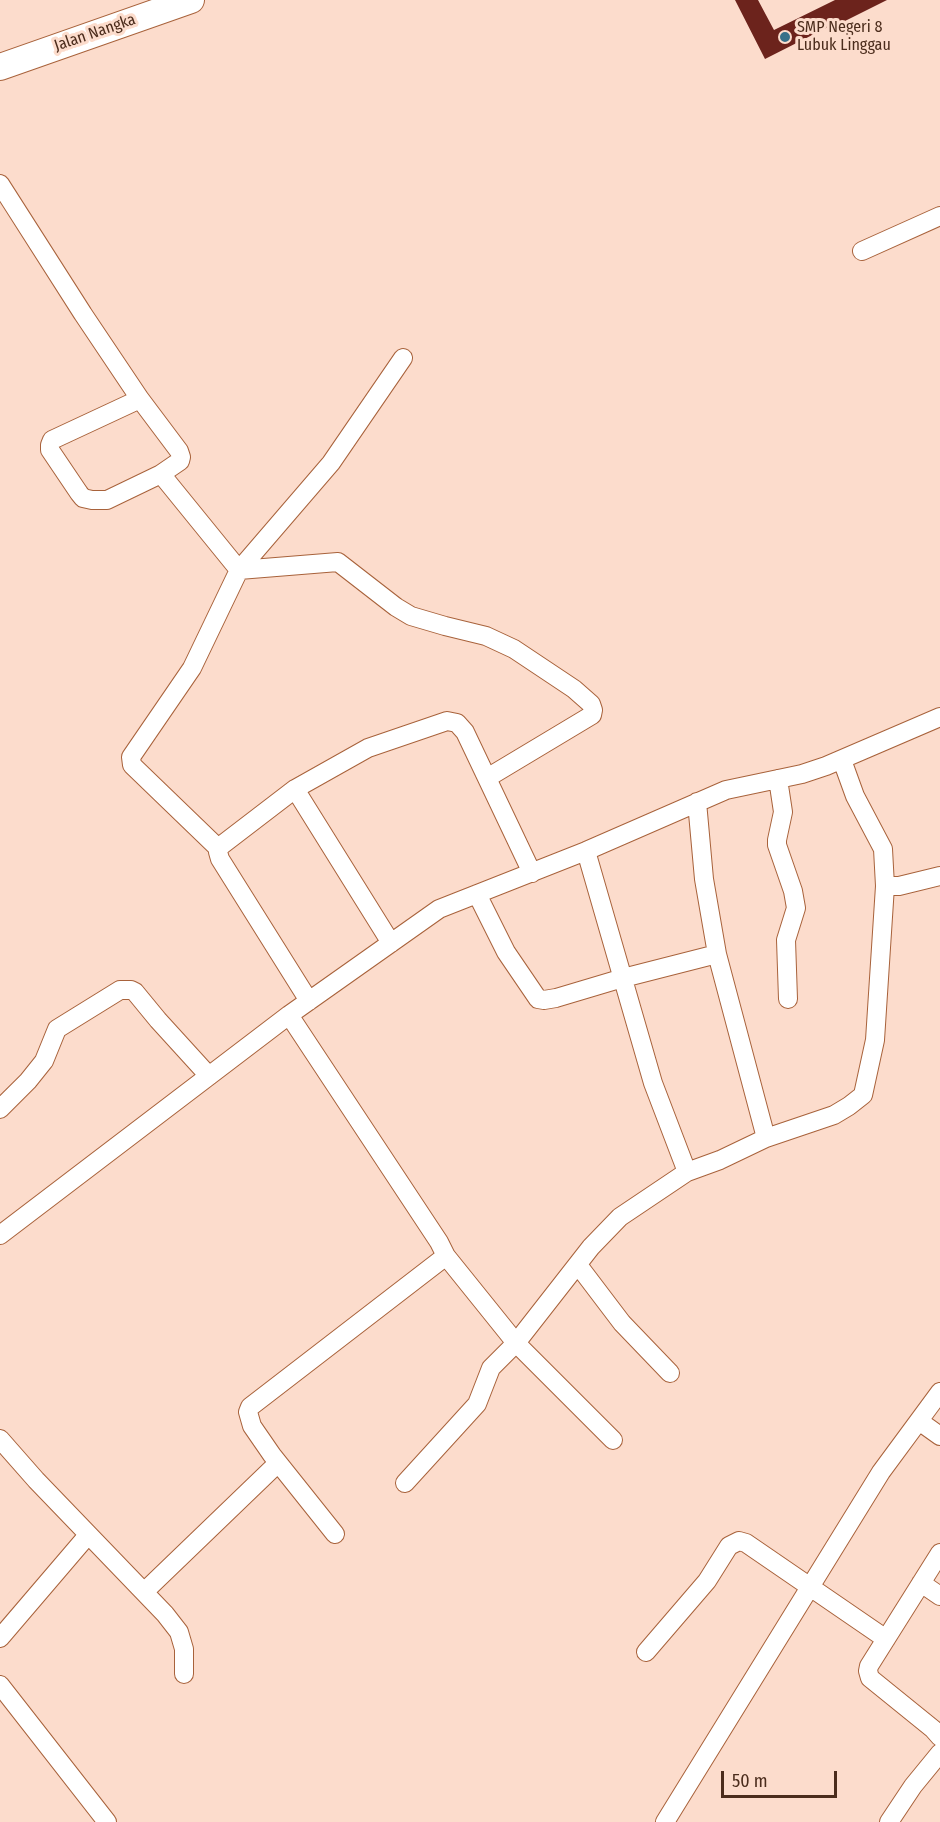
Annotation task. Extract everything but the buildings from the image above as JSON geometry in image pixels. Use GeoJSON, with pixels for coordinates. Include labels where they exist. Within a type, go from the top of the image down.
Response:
{"type":"FeatureCollection","features":[{"type":"Feature","properties":{"kind":"street","name":"Jalan Nangka"},"geometry":{"type":"LineString","coordinates":[[0,68],[191,0]]}},
{"type":"Feature","properties":{"kind":"street"},"geometry":{"type":"LineString","coordinates":[[0,184],[83,314],[181,457],[180,461],[161,474],[108,500],[83,498],[50,450],[52,440],[140,399]]}},
{"type":"Feature","properties":{"kind":"street"},"geometry":{"type":"LineString","coordinates":[[862,251],[940,216]]}},
{"type":"Feature","properties":{"kind":"street"},"geometry":{"type":"LineString","coordinates":[[309,1001],[220,860],[218,848],[132,765],[131,757],[192,668],[239,570],[331,463],[403,358]]}},
{"type":"Feature","properties":{"kind":"street"},"geometry":{"type":"LineString","coordinates":[[161,474],[239,570]]}},
{"type":"Feature","properties":{"kind":"street"},"geometry":{"type":"LineString","coordinates":[[239,570],[338,562],[411,616],[486,636],[514,649],[574,689],[591,704],[592,716],[487,778]]}},
{"type":"Feature","properties":{"kind":"street"},"geometry":{"type":"LineString","coordinates":[[3,1225],[209,1076],[289,1015],[439,909],[586,851],[726,790],[802,774],[842,760],[940,717]]}},
{"type":"Feature","properties":{"kind":"street"},"geometry":{"type":"LineString","coordinates":[[218,848],[295,789],[368,748],[447,721],[457,723],[465,732],[532,873]]}},
{"type":"Feature","properties":{"kind":"street"},"geometry":{"type":"LineString","coordinates":[[405,1484],[477,1404],[491,1368],[516,1343],[591,1247],[620,1217],[687,1172],[720,1160],[766,1138],[834,1115],[863,1095],[875,1040],[885,886],[883,849],[855,796],[842,760]]}},
{"type":"Feature","properties":{"kind":"street"},"geometry":{"type":"LineString","coordinates":[[778,779],[783,812],[777,845],[793,891],[796,908],[786,940],[788,999]]}},
{"type":"Feature","properties":{"kind":"street"},"geometry":{"type":"LineString","coordinates":[[295,789],[391,943]]}},
{"type":"Feature","properties":{"kind":"street"},"geometry":{"type":"LineString","coordinates":[[697,802],[704,879],[717,954],[766,1138]]}},
{"type":"Feature","properties":{"kind":"street"},"geometry":{"type":"LineString","coordinates":[[586,851],[653,1083],[687,1172]]}},
{"type":"Feature","properties":{"kind":"street"},"geometry":{"type":"LineString","coordinates":[[885,886],[899,886],[940,876]]}},
{"type":"Feature","properties":{"kind":"street"},"geometry":{"type":"LineString","coordinates":[[477,894],[506,952],[538,999],[550,1000],[623,978],[717,954]]}},
{"type":"Feature","properties":{"kind":"street"},"geometry":{"type":"LineString","coordinates":[[0,1108],[44,1061],[57,1029],[120,990],[135,992],[209,1076]]}},
{"type":"Feature","properties":{"kind":"street"},"geometry":{"type":"LineString","coordinates":[[289,1015],[446,1256],[516,1343],[613,1440]]}},
{"type":"Feature","properties":{"kind":"street"},"geometry":{"type":"LineString","coordinates":[[335,1534],[278,1463],[252,1426],[248,1412],[250,1407],[446,1256]]}},
{"type":"Feature","properties":{"kind":"street"},"geometry":{"type":"LineString","coordinates":[[578,1265],[622,1323],[670,1373]]}},
{"type":"Feature","properties":{"kind":"street"},"geometry":{"type":"LineString","coordinates":[[665,1822],[881,1472],[940,1392]]}},
{"type":"Feature","properties":{"kind":"street"},"geometry":{"type":"LineString","coordinates":[[919,1421],[940,1436]]}},
{"type":"Feature","properties":{"kind":"street"},"geometry":{"type":"LineString","coordinates":[[0,1439],[179,1632],[184,1649],[184,1674]]}},
{"type":"Feature","properties":{"kind":"street"},"geometry":{"type":"LineString","coordinates":[[144,1592],[278,1463]]}},
{"type":"Feature","properties":{"kind":"street"},"geometry":{"type":"LineString","coordinates":[[0,1638],[88,1535]]}},
{"type":"Feature","properties":{"kind":"street"},"geometry":{"type":"LineString","coordinates":[[646,1652],[706,1581],[729,1546],[739,1541],[746,1543],[886,1639]]}},
{"type":"Feature","properties":{"kind":"street"},"geometry":{"type":"LineString","coordinates":[[938,1560],[869,1666],[870,1678],[940,1737]]}},
{"type":"Feature","properties":{"kind":"street"},"geometry":{"type":"LineString","coordinates":[[921,1583],[940,1596]]}},
{"type":"Feature","properties":{"kind":"street"},"geometry":{"type":"LineString","coordinates":[[0,1685],[107,1822]]}},
{"type":"Feature","properties":{"kind":"street"},"geometry":{"type":"LineString","coordinates":[[889,1822],[913,1786],[940,1753]]}},
{"type":"Feature","properties":{"kind":"place","name":"SMP Negeri 8 Lubuk Linggau"},"geometry":{"type":"Point","coordinates":[785,37]}}]}
